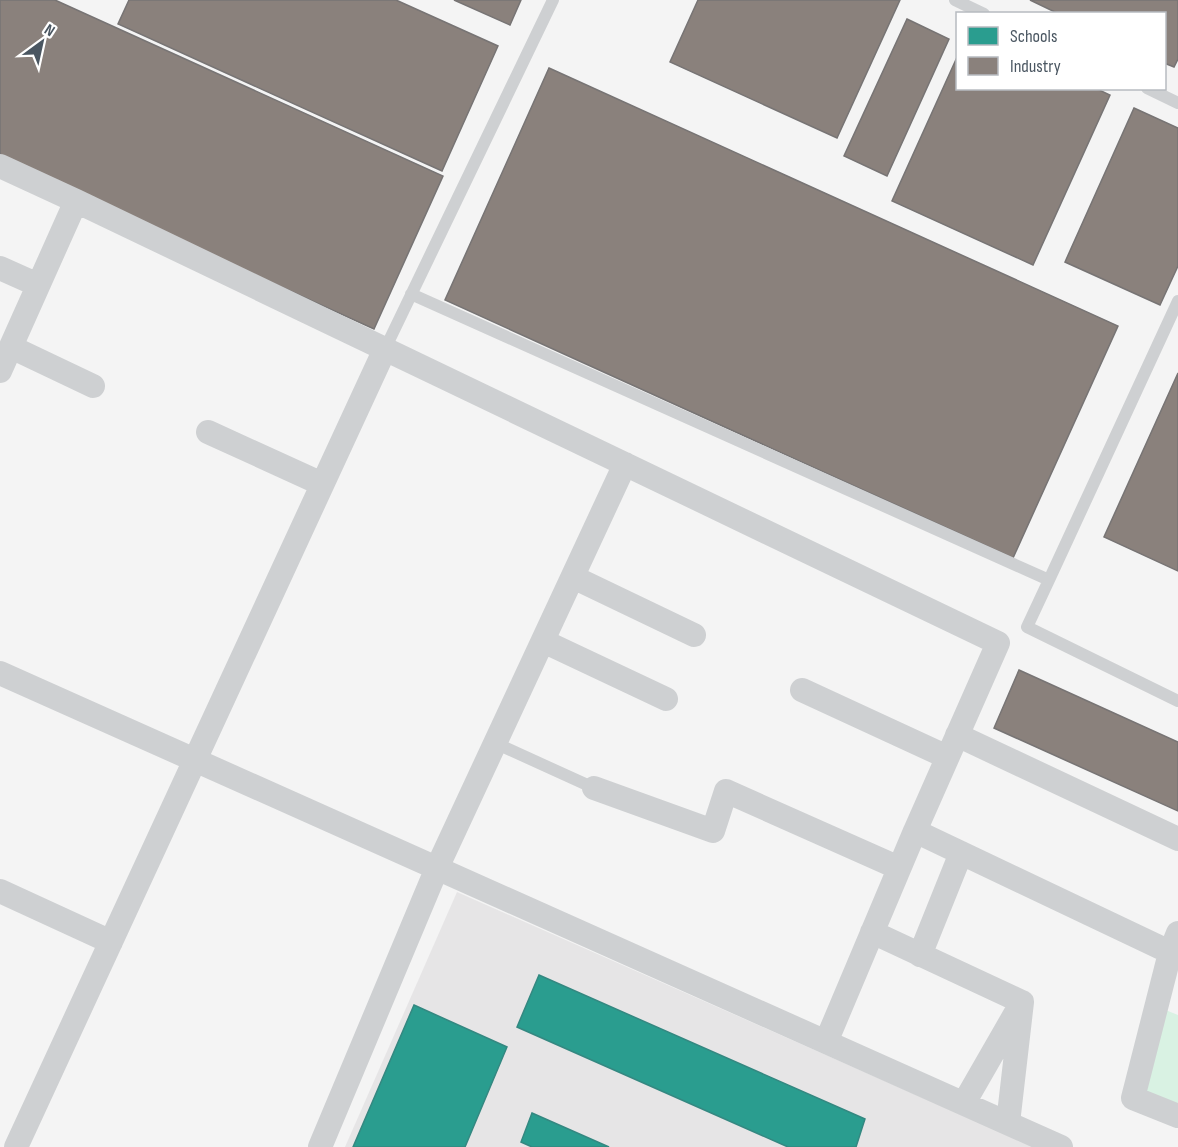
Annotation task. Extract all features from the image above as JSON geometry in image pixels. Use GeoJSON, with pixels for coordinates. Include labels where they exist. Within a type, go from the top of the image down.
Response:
{"type":"FeatureCollection","features":[{"type":"Feature","properties":{"kind":"street"},"geometry":{"type":"LineString","coordinates":[[0,166],[998,643],[899,868],[826,1042]]}},
{"type":"Feature","properties":{"kind":"street"},"geometry":{"type":"LineString","coordinates":[[0,371],[76,201]]}},
{"type":"Feature","properties":{"kind":"street"},"geometry":{"type":"LineString","coordinates":[[0,268],[38,285]]}},
{"type":"Feature","properties":{"kind":"street"},"geometry":{"type":"LineString","coordinates":[[11,347],[93,386]]}},
{"type":"Feature","properties":{"kind":"street"},"geometry":{"type":"LineString","coordinates":[[16,1147],[385,349]]}},
{"type":"Feature","properties":{"kind":"street"},"geometry":{"type":"LineString","coordinates":[[208,432],[322,484]]}},
{"type":"Feature","properties":{"kind":"street"},"geometry":{"type":"LineString","coordinates":[[320,1147],[437,868],[625,464]]}},
{"type":"Feature","properties":{"kind":"street"},"geometry":{"type":"LineString","coordinates":[[573,577],[694,635]]}},
{"type":"Feature","properties":{"kind":"street"},"geometry":{"type":"LineString","coordinates":[[543,641],[666,699]]}},
{"type":"Feature","properties":{"kind":"street"},"geometry":{"type":"LineString","coordinates":[[0,673],[1061,1147]]}},
{"type":"Feature","properties":{"kind":"street"},"geometry":{"type":"LineString","coordinates":[[802,690],[947,758]]}},
{"type":"Feature","properties":{"kind":"street"},"geometry":{"type":"LineString","coordinates":[[957,735],[1178,839]]}},
{"type":"Feature","properties":{"kind":"street"},"geometry":{"type":"LineString","coordinates":[[594,788],[712,831],[726,791],[899,868]]}},
{"type":"Feature","properties":{"kind":"street"},"geometry":{"type":"LineString","coordinates":[[915,831],[1175,947],[1133,1098],[1178,1116]]}},
{"type":"Feature","properties":{"kind":"street"},"geometry":{"type":"LineString","coordinates":[[920,954],[961,853]]}},
{"type":"Feature","properties":{"kind":"street"},"geometry":{"type":"LineString","coordinates":[[0,891],[111,942]]}},
{"type":"Feature","properties":{"kind":"street"},"geometry":{"type":"LineString","coordinates":[[872,932],[1022,1002]]}},
{"type":"Feature","properties":{"kind":"street"},"geometry":{"type":"LineString","coordinates":[[964,1103],[1022,1002]]}},
{"type":"Feature","properties":{"kind":"street"},"geometry":{"type":"LineString","coordinates":[[1008,1123],[1022,1002]]}},
{"type":"Feature","properties":{"kind":"lane"},"geometry":{"type":"LineString","coordinates":[[385,349],[553,0]]}},
{"type":"Feature","properties":{"kind":"lane"},"geometry":{"type":"LineString","coordinates":[[955,0],[980,12]]}},
{"type":"Feature","properties":{"kind":"lane"},"geometry":{"type":"LineString","coordinates":[[1152,90],[1178,103]]}},
{"type":"Feature","properties":{"kind":"lane"},"geometry":{"type":"LineString","coordinates":[[411,294],[1049,580]]}},
{"type":"Feature","properties":{"kind":"lane"},"geometry":{"type":"LineString","coordinates":[[1178,301],[1027,627],[1178,701]]}},
{"type":"Feature","properties":{"kind":"lane"},"geometry":{"type":"LineString","coordinates":[[495,743],[594,788]]}},
{"type":"Feature","properties":{"kind":"shaded area"},"geometry":{"type":"Polygon","coordinates":[[[457,892],[1034,1147],[345,1147],[457,892]]]}},
{"type":"Feature","properties":{"kind":"green space"},"geometry":{"type":"Polygon","coordinates":[[[1163,1009],[1178,1015],[1178,1109],[1140,1094],[1163,1009]]]}},
{"type":"Feature","properties":{"kind":"building: Schools"},"geometry":{"type":"Polygon","coordinates":[[[539,975],[865,1119],[856,1147],[788,1147],[517,1027],[539,975]]]}},
{"type":"Feature","properties":{"kind":"building: Schools"},"geometry":{"type":"Polygon","coordinates":[[[414,1005],[507,1047],[465,1147],[353,1147],[414,1005]]]}},
{"type":"Feature","properties":{"kind":"building: Schools"},"geometry":{"type":"Polygon","coordinates":[[[532,1113],[609,1147],[532,1147],[521,1142],[532,1113]]]}},
{"type":"Feature","properties":{"kind":"building: Industry"},"geometry":{"type":"Polygon","coordinates":[[[0,0],[55,0],[443,176],[374,329],[0,159],[0,0]]]}},
{"type":"Feature","properties":{"kind":"building: Industry"},"geometry":{"type":"Polygon","coordinates":[[[129,0],[396,0],[498,46],[442,171],[118,24],[129,0]]]}},
{"type":"Feature","properties":{"kind":"building: Industry"},"geometry":{"type":"Polygon","coordinates":[[[454,0],[521,0],[510,25],[454,0]]]}},
{"type":"Feature","properties":{"kind":"building: Industry"},"geometry":{"type":"Polygon","coordinates":[[[698,0],[900,0],[837,138],[670,62],[698,0]]]}},
{"type":"Feature","properties":{"kind":"building: Industry"},"geometry":{"type":"Polygon","coordinates":[[[1030,0],[1178,0],[1178,59],[1174,67],[1166,64],[1166,12],[1055,12],[1030,0]]]}},
{"type":"Feature","properties":{"kind":"building: Industry"},"geometry":{"type":"Polygon","coordinates":[[[907,19],[949,39],[887,176],[844,156],[907,19]]]}},
{"type":"Feature","properties":{"kind":"building: Industry"},"geometry":{"type":"Polygon","coordinates":[[[956,59],[956,90],[1099,90],[1110,95],[1033,265],[892,201],[956,59]]]}},
{"type":"Feature","properties":{"kind":"building: Industry"},"geometry":{"type":"Polygon","coordinates":[[[549,68],[1118,326],[1013,558],[445,300],[549,68]]]}},
{"type":"Feature","properties":{"kind":"building: Industry"},"geometry":{"type":"Polygon","coordinates":[[[1134,108],[1178,128],[1178,266],[1160,305],[1065,262],[1134,108]]]}},
{"type":"Feature","properties":{"kind":"building: Industry"},"geometry":{"type":"Polygon","coordinates":[[[1178,373],[1178,571],[1104,537],[1178,373]]]}},
{"type":"Feature","properties":{"kind":"building: Industry"},"geometry":{"type":"Polygon","coordinates":[[[1019,670],[1178,742],[1178,811],[994,728],[1019,670]]]}}]}
